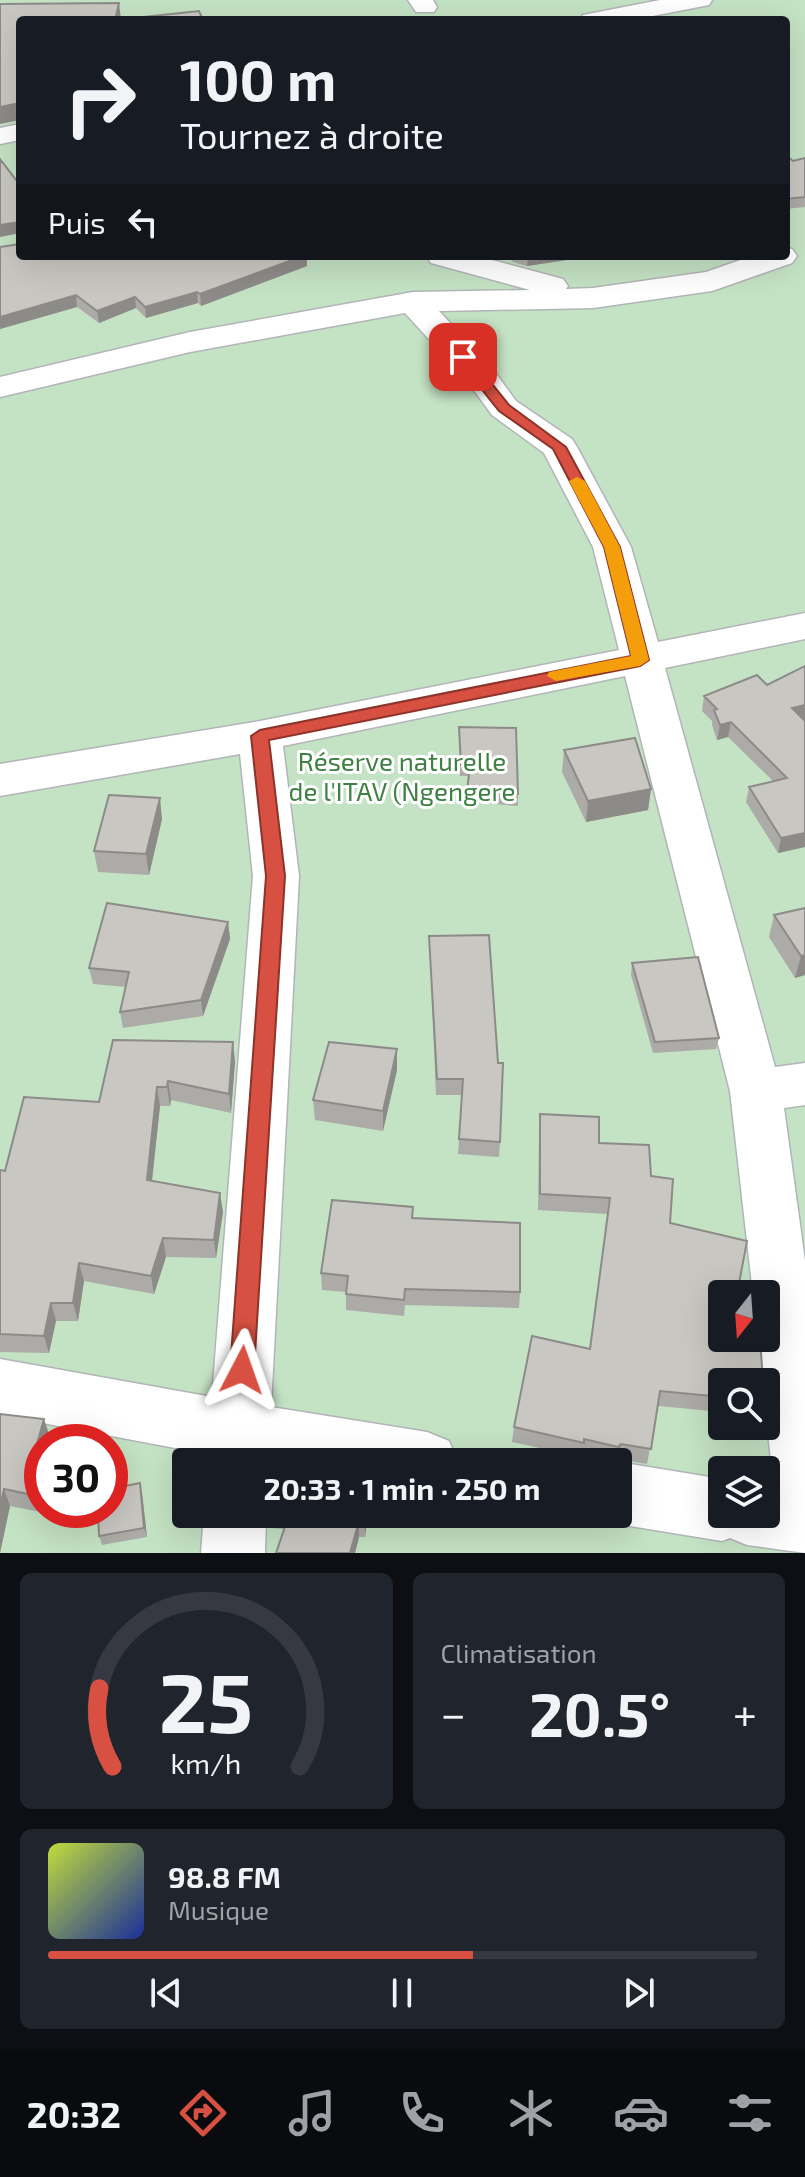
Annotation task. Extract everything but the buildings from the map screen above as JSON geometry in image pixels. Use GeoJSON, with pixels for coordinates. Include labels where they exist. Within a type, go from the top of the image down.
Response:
{"type":"FeatureCollection","features":[{"type":"Feature","properties":{"kind":"street"},"geometry":{"type":"LineString","coordinates":[[614,16],[700,0]]}},
{"type":"Feature","properties":{"kind":"street"},"geometry":{"type":"LineString","coordinates":[[456,260],[593,298]]}},
{"type":"Feature","properties":{"kind":"street"},"geometry":{"type":"LineString","coordinates":[[693,260],[712,281]]}},
{"type":"Feature","properties":{"kind":"street"},"geometry":{"type":"LineString","coordinates":[[0,387],[190,342],[413,302],[593,298],[712,281],[769,260]]}},
{"type":"Feature","properties":{"kind":"street"},"geometry":{"type":"LineString","coordinates":[[413,302],[480,375],[504,408],[559,447],[612,547],[640,660],[781,1088],[805,1489]]}},
{"type":"Feature","properties":{"kind":"street"},"geometry":{"type":"LineString","coordinates":[[0,780],[260,736],[805,626]]}},
{"type":"Feature","properties":{"kind":"street"},"geometry":{"type":"LineString","coordinates":[[0,1387],[237,1447],[276,876],[260,736]]}},
{"type":"Feature","properties":{"kind":"street"},"geometry":{"type":"LineString","coordinates":[[632,1495],[708,1508]]}},
{"type":"Feature","properties":{"kind":"street"},"geometry":{"type":"LineString","coordinates":[[780,1520],[805,1524]]}},
{"type":"Feature","properties":{"kind":"street"},"geometry":{"type":"LineString","coordinates":[[233,1553],[234,1528]]}},
{"type":"Feature","properties":{"kind":"green space","name":"Réserve naturelle de l'ITAV (Ngengere"},"geometry":{"type":"Polygon","coordinates":[[[0,0],[805,0],[805,1553],[0,1553],[0,0]]]}},
{"type":"Feature","properties":{"kind":"slow traffic"},"geometry":{"type":"LineString","coordinates":[[556,676],[640,660],[612,547],[577,481]]}},
{"type":"Feature","properties":{"kind":"route"},"geometry":{"type":"LineString","coordinates":[[242,1370],[276,876],[260,736],[492,687],[640,660],[612,547],[559,447],[504,408],[463,357]]}}]}
